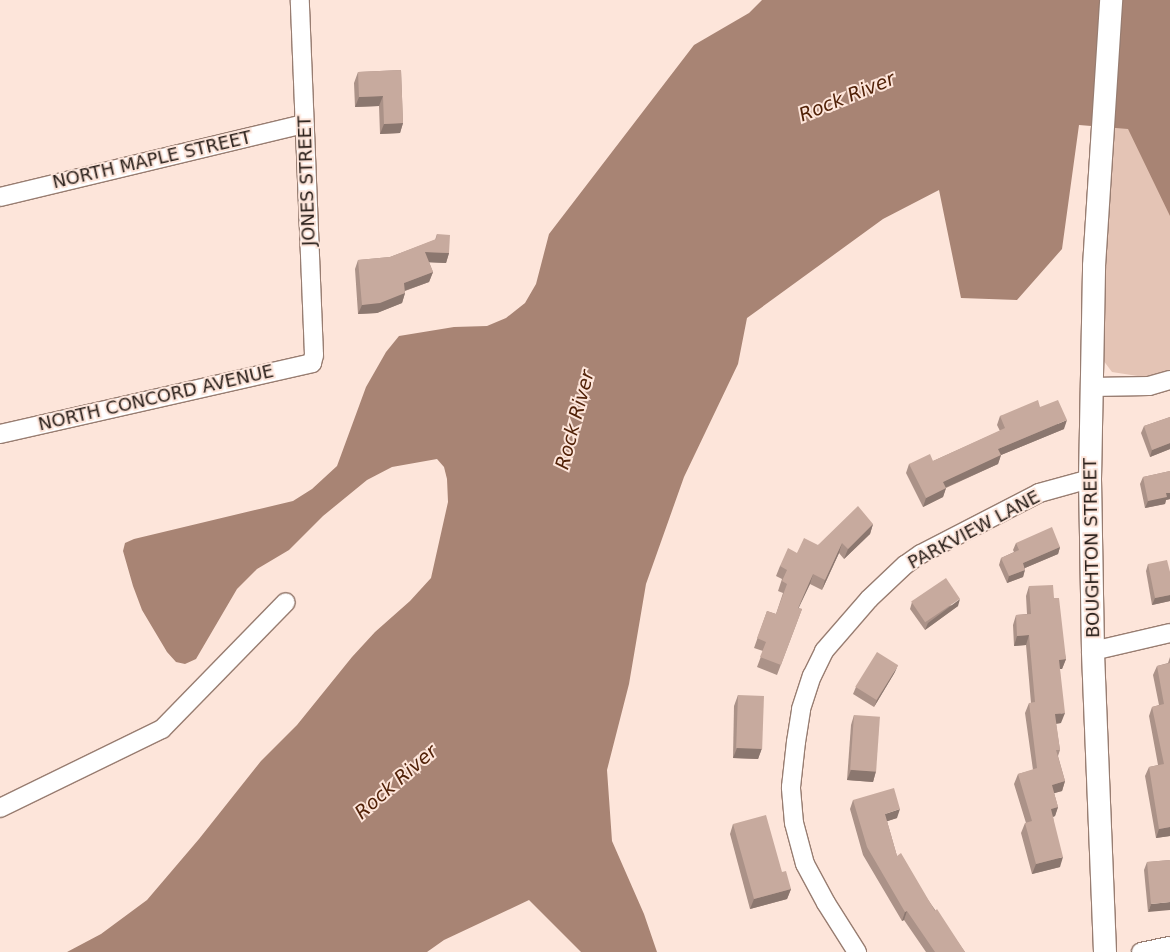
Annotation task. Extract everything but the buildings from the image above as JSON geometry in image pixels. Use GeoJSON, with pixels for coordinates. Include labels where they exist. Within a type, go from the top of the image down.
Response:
{"type":"FeatureCollection","features":[{"type":"Feature","properties":{"kind":"street","name":"JONES STREET"},"geometry":{"type":"LineString","coordinates":[[300,0],[314,354],[312,363]]}},
{"type":"Feature","properties":{"kind":"street","name":"BOUGHTON STREET"},"geometry":{"type":"LineString","coordinates":[[1104,952],[1093,651],[1090,387],[1094,266],[1111,0]]}},
{"type":"Feature","properties":{"kind":"street","name":"NORTH MAPLE STREET"},"geometry":{"type":"LineString","coordinates":[[0,196],[304,124]]}},
{"type":"Feature","properties":{"kind":"street","name":"NORTH CONCORD AVENUE"},"geometry":{"type":"LineString","coordinates":[[0,434],[312,363]]}},
{"type":"Feature","properties":{"kind":"street"},"geometry":{"type":"LineString","coordinates":[[1090,387],[1149,386],[1170,380]]}},
{"type":"Feature","properties":{"kind":"street","name":"PARKVIEW LANE"},"geometry":{"type":"LineString","coordinates":[[857,952],[826,903],[805,864],[794,823],[791,788],[796,742],[802,709],[812,676],[824,651],[869,599],[905,565],[921,554],[1039,493],[1090,479]]}},
{"type":"Feature","properties":{"kind":"street"},"geometry":{"type":"LineString","coordinates":[[0,808],[162,729],[286,602]]}},
{"type":"Feature","properties":{"kind":"street"},"geometry":{"type":"LineString","coordinates":[[1093,651],[1170,633]]}},
{"type":"Feature","properties":{"kind":"street"},"geometry":{"type":"LineString","coordinates":[[1141,952],[1170,946]]}},
{"type":"Feature","properties":{"kind":"shaded area"},"geometry":{"type":"Polygon","coordinates":[[[1118,0],[1170,0],[1170,370],[1144,377],[1112,372],[1100,356],[1118,0]]]}},
{"type":"Feature","properties":{"kind":"water","name":"Rock River"},"geometry":{"type":"Polygon","coordinates":[[[762,0],[1170,0],[1170,216],[1128,129],[1079,125],[1062,249],[1017,300],[961,298],[939,190],[883,219],[747,318],[738,364],[684,477],[646,584],[629,684],[607,770],[612,841],[644,914],[657,952],[581,952],[529,900],[444,940],[427,952],[67,952],[101,934],[147,900],[199,839],[261,761],[297,725],[352,657],[431,578],[448,502],[447,479],[444,467],[437,459],[392,467],[367,480],[323,516],[289,550],[257,569],[237,589],[196,659],[185,664],[176,662],[167,652],[142,610],[123,551],[125,543],[134,539],[293,501],[312,489],[337,466],[366,387],[386,352],[399,336],[454,327],[487,326],[506,318],[525,303],[536,284],[549,234],[694,45],[749,13],[762,0]]]}}]}
